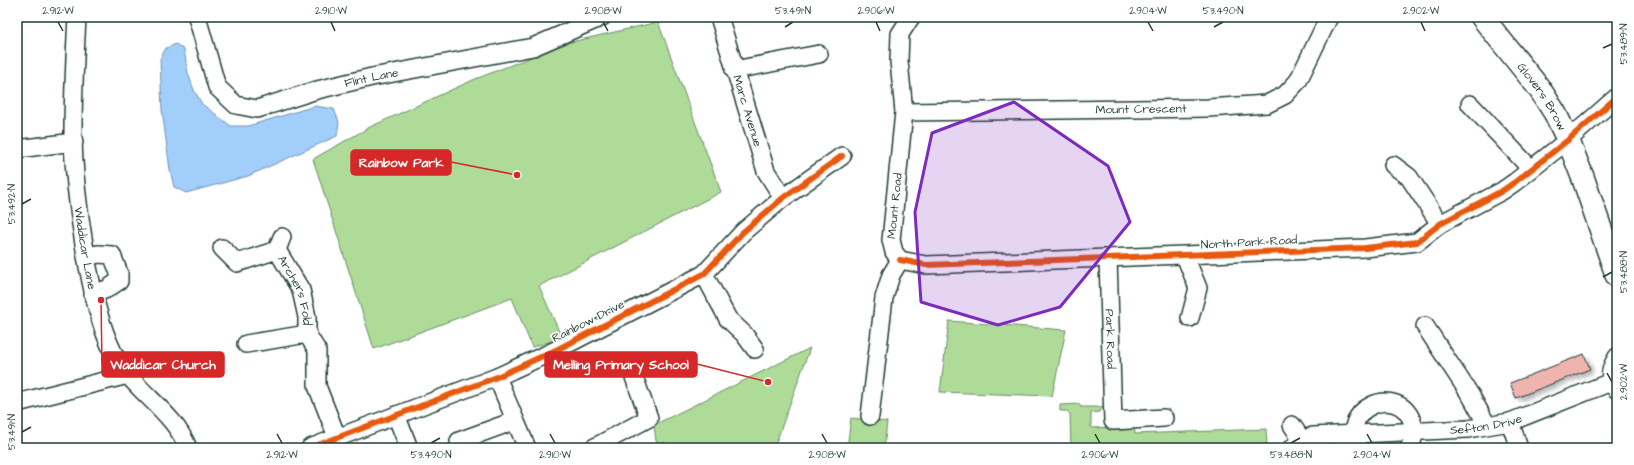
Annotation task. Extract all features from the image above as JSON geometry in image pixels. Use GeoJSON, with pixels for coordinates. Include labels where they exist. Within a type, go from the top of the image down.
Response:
{"type":"FeatureCollection","features":[{"type":"Feature","properties":{"kind":"main road","name":"Glovers Brow"},"geometry":{"type":"LineString","coordinates":[[1482,17],[1539,88],[1555,114],[1568,140],[1583,178],[1617,276]]}},
{"type":"Feature","properties":{"kind":"street","name":"Waddicar Lane"},"geometry":{"type":"LineString","coordinates":[[77,17],[74,142],[76,184],[93,294],[105,337],[116,357],[128,375],[177,426],[188,448]]}},
{"type":"Feature","properties":{"kind":"street","name":"Flint Lane"},"geometry":{"type":"LineString","coordinates":[[197,17],[216,87],[236,105],[257,109],[317,90],[372,77],[533,47],[573,23],[602,17]]}},
{"type":"Feature","properties":{"kind":"street","name":"Mount Road"},"geometry":{"type":"LineString","coordinates":[[900,260],[894,252],[891,240],[904,112],[899,61],[900,34],[911,17]]}},
{"type":"Feature","properties":{"kind":"street","name":"Mount Crescent"},"geometry":{"type":"LineString","coordinates":[[904,112],[1208,108],[1267,104],[1285,95],[1298,81],[1329,17]]}},
{"type":"Feature","properties":{"kind":"street","name":"Marc Avenue"},"geometry":{"type":"LineString","coordinates":[[720,20],[766,171],[783,198]]}},
{"type":"Feature","properties":{"kind":"street"},"geometry":{"type":"LineString","coordinates":[[734,70],[819,54]]}},
{"type":"Feature","properties":{"kind":"street","name":"North Park Road"},"geometry":{"type":"LineString","coordinates":[[900,260],[926,265],[1185,256],[1365,248],[1416,242],[1440,224],[1502,191],[1568,140],[1617,97]]}},
{"type":"Feature","properties":{"kind":"street"},"geometry":{"type":"LineString","coordinates":[[1470,104],[1532,169]]}},
{"type":"Feature","properties":{"kind":"street"},"geometry":{"type":"LineString","coordinates":[[17,149],[74,142]]}},
{"type":"Feature","properties":{"kind":"street","name":"Rainbow Drive"},"geometry":{"type":"LineString","coordinates":[[310,448],[497,378],[558,349],[704,274],[743,232],[783,198],[842,156]]}},
{"type":"Feature","properties":{"kind":"street"},"geometry":{"type":"LineString","coordinates":[[1393,165],[1409,177],[1440,224]]}},
{"type":"Feature","properties":{"kind":"street","name":"Archers Fold"},"geometry":{"type":"LineString","coordinates":[[222,248],[237,263],[279,244],[301,290],[307,317],[307,334],[317,350],[317,386],[337,437]]}},
{"type":"Feature","properties":{"kind":"street"},"geometry":{"type":"LineString","coordinates":[[86,256],[99,254],[112,255],[119,273],[119,281],[107,290],[93,294]]}},
{"type":"Feature","properties":{"kind":"street"},"geometry":{"type":"LineString","coordinates":[[1185,256],[1198,288],[1190,318]]}},
{"type":"Feature","properties":{"kind":"street","name":"Park Road"},"geometry":{"type":"LineString","coordinates":[[1108,258],[1113,421],[1164,418]]}},
{"type":"Feature","properties":{"kind":"street"},"geometry":{"type":"LineString","coordinates":[[870,416],[884,298],[891,275],[900,260]]}},
{"type":"Feature","properties":{"kind":"street"},"geometry":{"type":"LineString","coordinates":[[704,274],[728,319],[744,334],[755,350]]}},
{"type":"Feature","properties":{"kind":"street"},"geometry":{"type":"LineString","coordinates":[[1425,326],[1471,396],[1487,425]]}},
{"type":"Feature","properties":{"kind":"street"},"geometry":{"type":"LineString","coordinates":[[246,344],[307,334]]}},
{"type":"Feature","properties":{"kind":"street"},"geometry":{"type":"LineString","coordinates":[[1614,386],[1610,369],[1617,357]]}},
{"type":"Feature","properties":{"kind":"street"},"geometry":{"type":"LineString","coordinates":[[17,403],[128,375]]}},
{"type":"Feature","properties":{"kind":"street"},"geometry":{"type":"LineString","coordinates":[[593,448],[649,418],[634,377]]}},
{"type":"Feature","properties":{"kind":"street"},"geometry":{"type":"LineString","coordinates":[[497,378],[526,448]]}},
{"type":"Feature","properties":{"kind":"street","name":"Sefton Drive"},"geometry":{"type":"LineString","coordinates":[[1297,444],[1313,436],[1356,441],[1414,431],[1468,429],[1510,422],[1614,386]]}},
{"type":"Feature","properties":{"kind":"street"},"geometry":{"type":"LineString","coordinates":[[1356,441],[1355,424],[1363,410],[1380,402],[1392,403],[1403,409],[1411,419],[1414,431],[1409,448]]}},
{"type":"Feature","properties":{"kind":"street"},"geometry":{"type":"LineString","coordinates":[[396,415],[409,448]]}},
{"type":"Feature","properties":{"kind":"street"},"geometry":{"type":"LineString","coordinates":[[459,441],[514,420]]}},
{"type":"Feature","properties":{"kind":"street"},"geometry":{"type":"LineString","coordinates":[[1510,422],[1519,448]]}},
{"type":"Feature","properties":{"kind":"street"},"geometry":{"type":"LineString","coordinates":[[1292,425],[1297,444]]}},
{"type":"Feature","properties":{"kind":"highlighted area"},"geometry":{"type":"Polygon","coordinates":[[[1014,102],[1108,166],[1130,222],[1060,307],[998,325],[921,302],[915,212],[932,133],[1014,102]]]}},
{"type":"Feature","properties":{"kind":"green space"},"geometry":{"type":"Polygon","coordinates":[[[658,22],[721,192],[539,286],[562,338],[532,347],[512,298],[374,349],[313,159],[370,127],[473,80],[567,43],[658,22]]]}},
{"type":"Feature","properties":{"kind":"green space"},"geometry":{"type":"Polygon","coordinates":[[[949,321],[1066,330],[1052,396],[940,392],[949,321]]]}},
{"type":"Feature","properties":{"kind":"green space"},"geometry":{"type":"Polygon","coordinates":[[[810,348],[774,448],[667,448],[665,442],[660,444],[656,441],[654,425],[810,348]]]}},
{"type":"Feature","properties":{"kind":"green space"},"geometry":{"type":"Polygon","coordinates":[[[1080,404],[1080,407],[1103,407],[1099,412],[1091,413],[1091,428],[1134,426],[1135,434],[1266,429],[1267,444],[1175,448],[1071,448],[1070,414],[1067,411],[1060,411],[1060,405],[1080,404]]]}},
{"type":"Feature","properties":{"kind":"green space"},"geometry":{"type":"Polygon","coordinates":[[[851,418],[887,422],[884,448],[847,448],[851,418]]]}},
{"type":"Feature","properties":{"kind":"water"},"geometry":{"type":"Polygon","coordinates":[[[176,44],[184,50],[188,73],[194,90],[202,104],[231,126],[248,126],[315,106],[334,109],[339,122],[337,136],[248,176],[186,193],[174,187],[170,170],[162,110],[160,59],[166,48],[176,44]]]}},
{"type":"Feature","properties":{"kind":"building"},"geometry":{"type":"Polygon","coordinates":[[[1584,354],[1590,369],[1516,398],[1510,383],[1584,354]]]}},
{"type":"Feature","properties":{"kind":"cycle path"},"geometry":{"type":"LineString","coordinates":[[900,260],[926,265],[1365,248],[1417,242],[1440,224],[1502,191],[1515,182],[1568,140],[1617,97]]}},
{"type":"Feature","properties":{"kind":"cycle path"},"geometry":{"type":"LineString","coordinates":[[310,448],[497,377],[558,349],[704,274],[743,232],[783,198],[842,156]]}},
{"type":"Feature","properties":{"kind":"place","name":"Rainbow Park"},"geometry":{"type":"Point","coordinates":[517,175]}},
{"type":"Feature","properties":{"kind":"place","name":"Waddicar Church"},"geometry":{"type":"Point","coordinates":[101,300]}},
{"type":"Feature","properties":{"kind":"place","name":"Melling Primary School"},"geometry":{"type":"Point","coordinates":[768,382]}}]}
